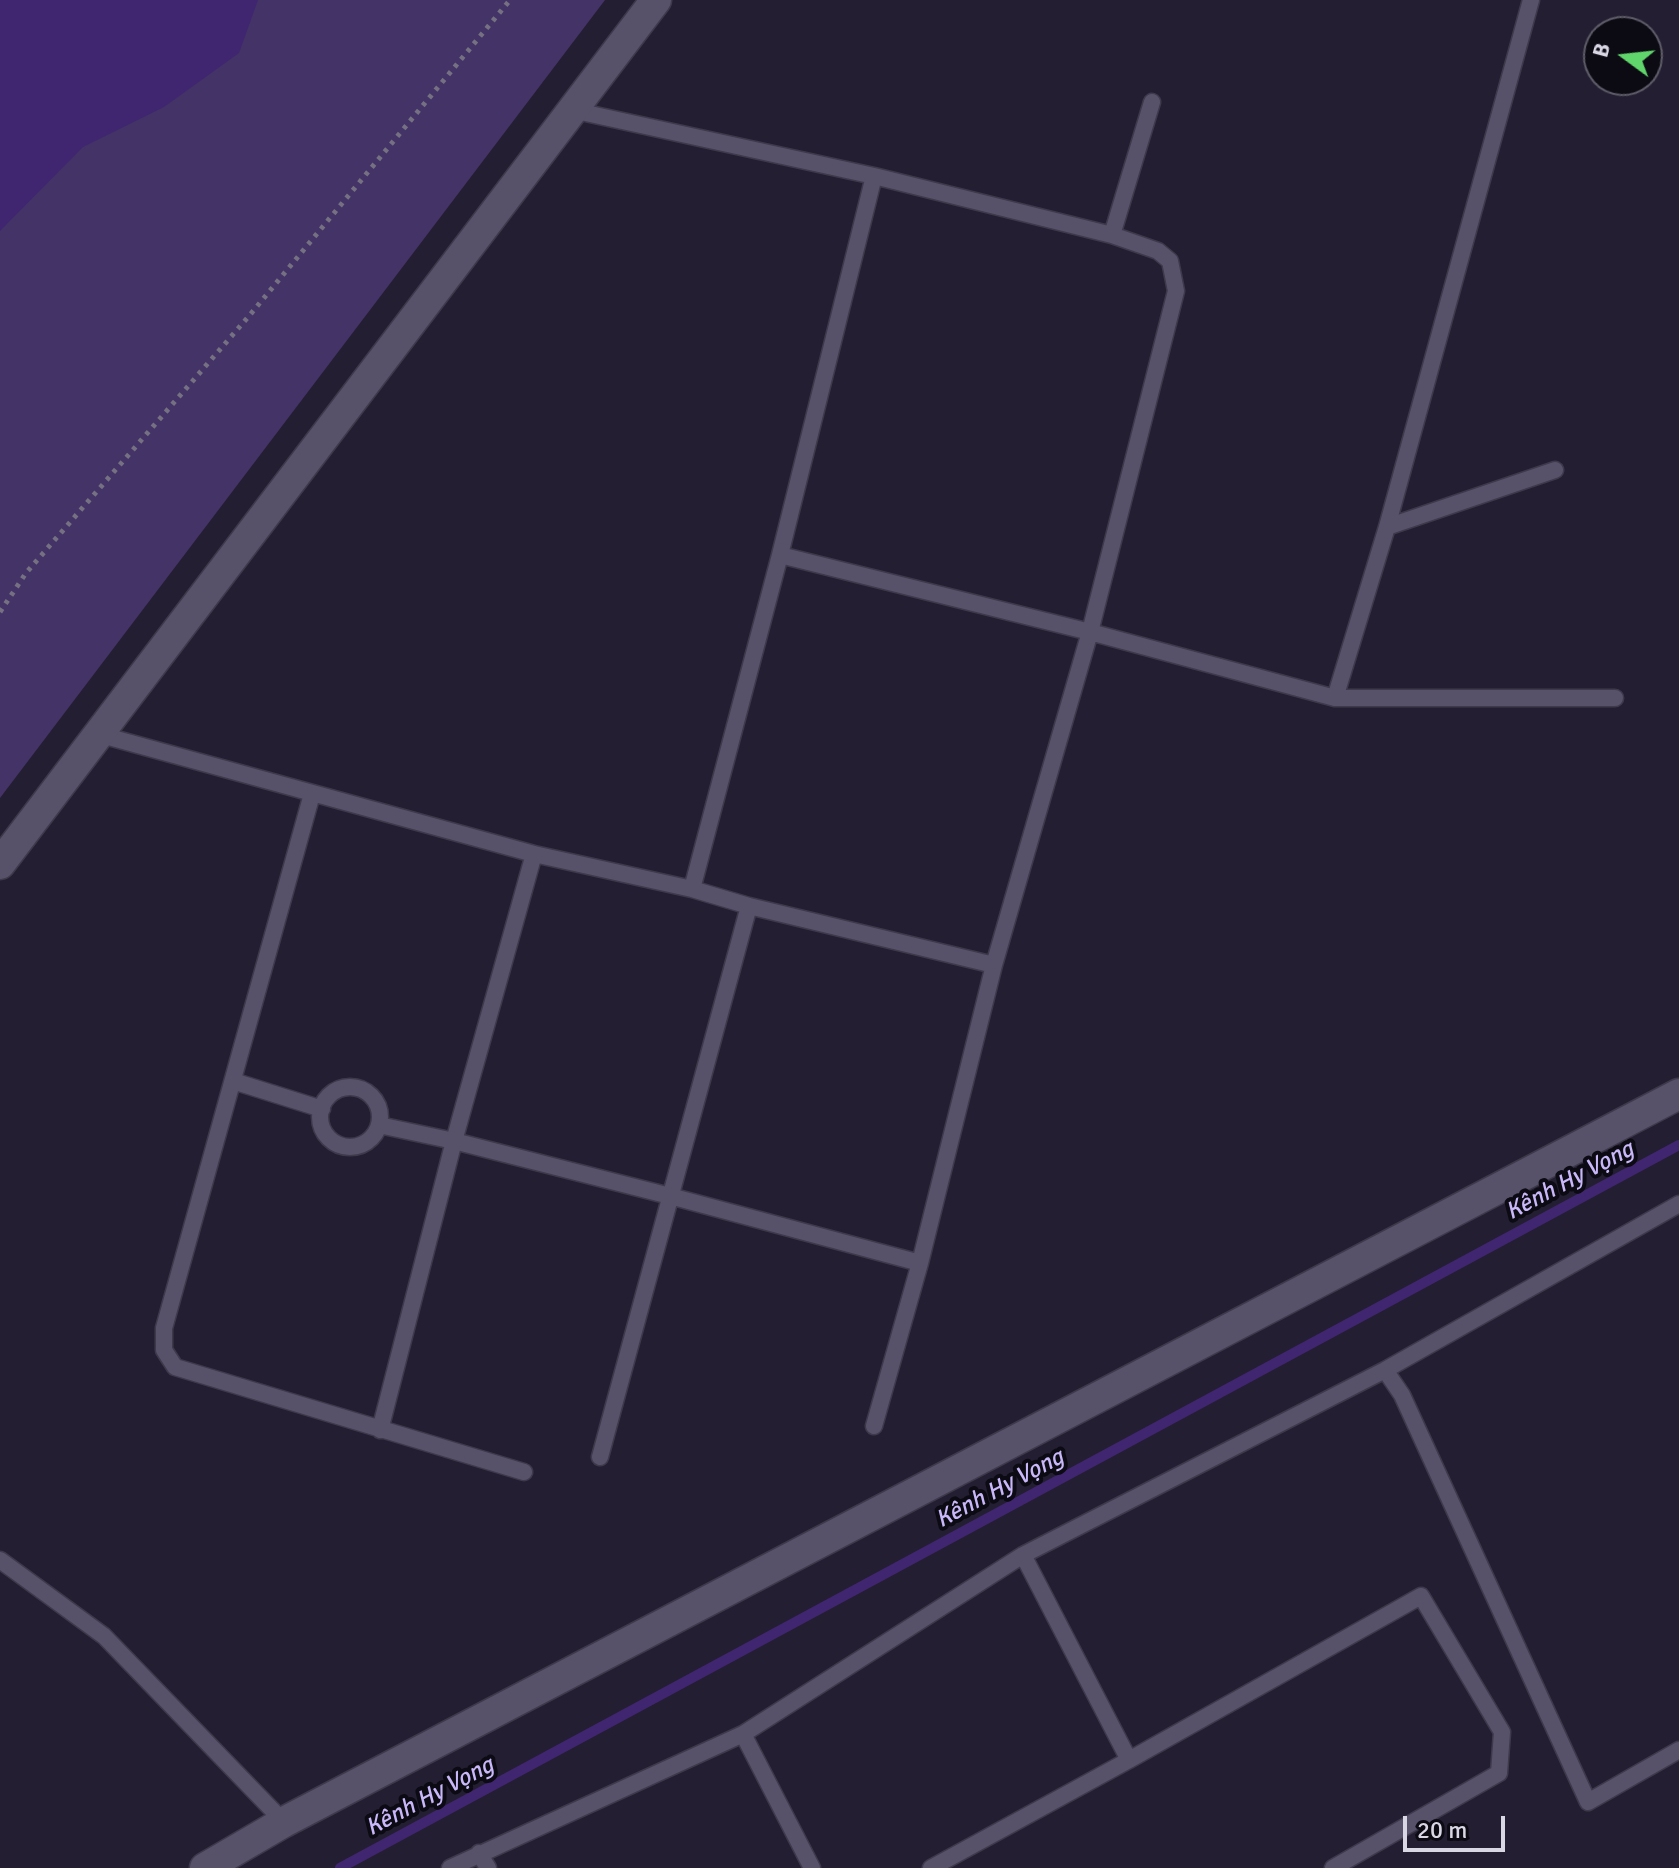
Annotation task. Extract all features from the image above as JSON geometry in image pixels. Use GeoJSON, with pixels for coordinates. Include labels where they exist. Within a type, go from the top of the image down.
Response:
{"type":"FeatureCollection","features":[{"type":"Feature","properties":{"kind":"street"},"geometry":{"type":"LineString","coordinates":[[0,864],[656,0]]}},
{"type":"Feature","properties":{"kind":"street"},"geometry":{"type":"LineString","coordinates":[[205,1868],[284,1822],[1679,1094]]}},
{"type":"Feature","properties":{"kind":"lane"},"geometry":{"type":"LineString","coordinates":[[1335,698],[1387,527],[1531,0]]}},
{"type":"Feature","properties":{"kind":"lane"},"geometry":{"type":"LineString","coordinates":[[1112,235],[1152,102]]}},
{"type":"Feature","properties":{"kind":"lane"},"geometry":{"type":"LineString","coordinates":[[572,110],[874,176],[1112,235],[1158,251],[1170,261],[1176,291],[1090,632],[994,965],[920,1263],[874,1426]]}},
{"type":"Feature","properties":{"kind":"lane"},"geometry":{"type":"LineString","coordinates":[[692,889],[780,555],[874,176]]}},
{"type":"Feature","properties":{"kind":"lane"},"geometry":{"type":"LineString","coordinates":[[1387,527],[1555,470]]}},
{"type":"Feature","properties":{"kind":"lane"},"geometry":{"type":"LineString","coordinates":[[780,555],[1090,632],[1335,698],[1615,698]]}},
{"type":"Feature","properties":{"kind":"lane"},"geometry":{"type":"LineString","coordinates":[[98,734],[534,854],[692,889],[749,906],[994,965]]}},
{"type":"Feature","properties":{"kind":"lane"},"geometry":{"type":"LineString","coordinates":[[312,794],[164,1328],[164,1350],[175,1367],[524,1472]]}},
{"type":"Feature","properties":{"kind":"lane"},"geometry":{"type":"LineString","coordinates":[[380,1430],[454,1141],[534,854]]}},
{"type":"Feature","properties":{"kind":"lane"},"geometry":{"type":"LineString","coordinates":[[600,1457],[749,906]]}},
{"type":"Feature","properties":{"kind":"lane"},"geometry":{"type":"LineString","coordinates":[[233,1081],[322,1109]]}},
{"type":"Feature","properties":{"kind":"lane"},"geometry":{"type":"LineString","coordinates":[[350,1087],[360,1088],[376,1101],[380,1110],[379,1125],[372,1138],[356,1147],[337,1144],[324,1131],[322,1109],[330,1094],[350,1087]]}},
{"type":"Feature","properties":{"kind":"lane"},"geometry":{"type":"LineString","coordinates":[[379,1125],[670,1196],[920,1263]]}},
{"type":"Feature","properties":{"kind":"lane"},"geometry":{"type":"LineString","coordinates":[[450,1868],[743,1734],[1023,1555],[1385,1370],[1679,1204]]}},
{"type":"Feature","properties":{"kind":"lane"},"geometry":{"type":"LineString","coordinates":[[1385,1370],[1402,1395],[1588,1802],[1679,1750]]}},
{"type":"Feature","properties":{"kind":"lane"},"geometry":{"type":"LineString","coordinates":[[1023,1555],[1129,1760]]}},
{"type":"Feature","properties":{"kind":"lane"},"geometry":{"type":"LineString","coordinates":[[0,1560],[104,1636],[284,1822]]}},
{"type":"Feature","properties":{"kind":"lane"},"geometry":{"type":"LineString","coordinates":[[931,1868],[1421,1596],[1502,1732],[1499,1773],[1333,1868]]}},
{"type":"Feature","properties":{"kind":"lane"},"geometry":{"type":"LineString","coordinates":[[743,1734],[812,1868]]}},
{"type":"Feature","properties":{"kind":"lane"},"geometry":{"type":"LineString","coordinates":[[479,1853],[488,1868]]}},
{"type":"Feature","properties":{"kind":"path"},"geometry":{"type":"LineString","coordinates":[[0,612],[26,573],[249,316],[510,0]]}},
{"type":"Feature","properties":{"kind":"shaded area"},"geometry":{"type":"Polygon","coordinates":[[[0,0],[605,0],[0,798],[0,0]]]}},
{"type":"Feature","properties":{"kind":"shaded area"},"geometry":{"type":"Polygon","coordinates":[[[0,0],[258,0],[239,53],[164,107],[83,147],[0,231],[0,0]]]}},
{"type":"Feature","properties":{"kind":"waterway","name":"Kênh Hy Vọng"},"geometry":{"type":"LineString","coordinates":[[340,1868],[1679,1145]]}}]}
